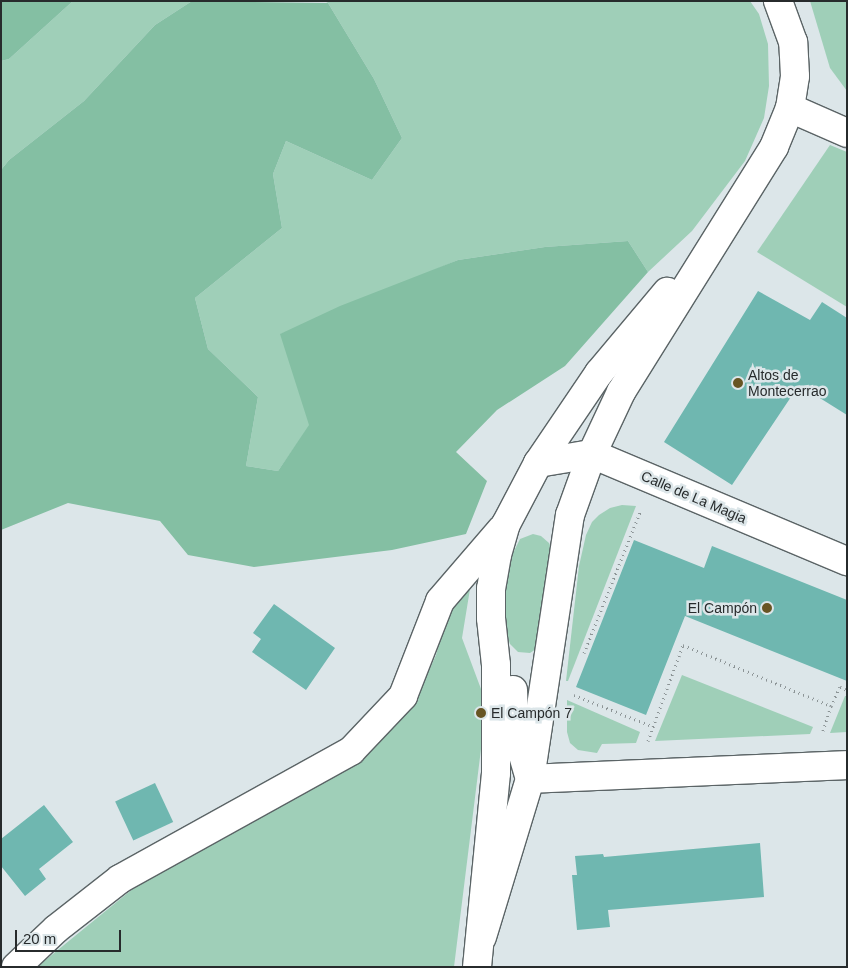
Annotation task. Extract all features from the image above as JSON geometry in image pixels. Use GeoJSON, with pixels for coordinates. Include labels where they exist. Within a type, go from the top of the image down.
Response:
{"type":"FeatureCollection","features":[{"type":"Feature","properties":{"kind":"street"},"geometry":{"type":"LineString","coordinates":[[482,937],[530,779],[570,515],[592,454],[621,392],[774,147],[790,108],[795,76],[793,42],[778,1]]}},
{"type":"Feature","properties":{"kind":"street"},"geometry":{"type":"LineString","coordinates":[[790,108],[847,133]]}},
{"type":"Feature","properties":{"kind":"street"},"geometry":{"type":"LineString","coordinates":[[477,967],[482,937],[496,774],[496,665],[491,618],[492,589],[496,555],[506,524],[538,463],[599,373],[732,214]]}},
{"type":"Feature","properties":{"kind":"street"},"geometry":{"type":"LineString","coordinates":[[538,463],[592,454]]}},
{"type":"Feature","properties":{"kind":"street","name":"Calle de La Magia"},"geometry":{"type":"LineString","coordinates":[[592,454],[847,561]]}},
{"type":"Feature","properties":{"kind":"street"},"geometry":{"type":"LineString","coordinates":[[16,967],[56,929],[120,879],[351,751],[402,696],[440,601],[506,524]]}},
{"type":"Feature","properties":{"kind":"street"},"geometry":{"type":"LineString","coordinates":[[496,665],[513,686],[514,724],[530,779]]}},
{"type":"Feature","properties":{"kind":"street"},"geometry":{"type":"LineString","coordinates":[[530,779],[847,765]]}},
{"type":"Feature","properties":{"kind":"path"},"geometry":{"type":"LineString","coordinates":[[582,656],[641,508]]}},
{"type":"Feature","properties":{"kind":"path"},"geometry":{"type":"LineString","coordinates":[[568,693],[652,726],[683,645],[831,706]]}},
{"type":"Feature","properties":{"kind":"path"},"geometry":{"type":"LineString","coordinates":[[810,766],[831,706],[840,687],[847,690]]}},
{"type":"Feature","properties":{"kind":"green space"},"geometry":{"type":"Polygon","coordinates":[[[1,1],[73,1],[9,59],[1,61],[1,1]]]}},
{"type":"Feature","properties":{"kind":"green space"},"geometry":{"type":"Polygon","coordinates":[[[73,1],[192,1],[155,25],[84,101],[9,160],[1,170],[1,61],[9,59],[73,1]]]}},
{"type":"Feature","properties":{"kind":"green space"},"geometry":{"type":"Polygon","coordinates":[[[192,1],[328,3],[374,79],[402,138],[372,180],[286,141],[273,174],[282,228],[195,298],[208,349],[258,397],[246,466],[278,471],[309,425],[280,334],[340,306],[458,260],[545,247],[628,241],[648,272],[565,366],[497,410],[456,452],[487,481],[466,534],[392,550],[254,567],[188,555],[160,521],[68,503],[1,530],[1,170],[9,160],[84,101],[155,25],[192,1]]]}},
{"type":"Feature","properties":{"kind":"green space"},"geometry":{"type":"Polygon","coordinates":[[[324,1],[750,1],[759,14],[768,44],[769,86],[764,118],[745,161],[692,231],[648,272],[628,241],[545,247],[458,260],[281,334],[310,425],[278,471],[246,466],[258,397],[208,349],[195,298],[282,228],[273,174],[286,141],[372,180],[402,138],[374,79],[328,3],[324,1]]]}},
{"type":"Feature","properties":{"kind":"green space"},"geometry":{"type":"Polygon","coordinates":[[[810,1],[847,1],[847,91],[830,68],[810,1]]]}},
{"type":"Feature","properties":{"kind":"green space"},"geometry":{"type":"Polygon","coordinates":[[[830,145],[847,152],[847,307],[757,252],[830,145]]]}},
{"type":"Feature","properties":{"kind":"green space"},"geometry":{"type":"Polygon","coordinates":[[[622,505],[636,506],[568,681],[566,681],[579,566],[586,535],[592,522],[599,515],[610,508],[622,505]]]}},
{"type":"Feature","properties":{"kind":"green space"},"geometry":{"type":"Polygon","coordinates":[[[533,534],[541,536],[549,543],[552,550],[536,649],[530,653],[518,652],[510,644],[506,631],[505,602],[507,579],[513,553],[520,539],[533,534]]]}},
{"type":"Feature","properties":{"kind":"green space"},"geometry":{"type":"Polygon","coordinates":[[[465,588],[470,589],[462,638],[481,689],[482,741],[454,967],[37,967],[135,887],[254,820],[418,694],[436,655],[446,615],[465,588]]]}},
{"type":"Feature","properties":{"kind":"green space"},"geometry":{"type":"Polygon","coordinates":[[[682,675],[813,727],[810,734],[655,741],[682,675]]]}},
{"type":"Feature","properties":{"kind":"green space"},"geometry":{"type":"Polygon","coordinates":[[[845,696],[847,696],[847,732],[830,733],[845,696]]]}},
{"type":"Feature","properties":{"kind":"green space"},"geometry":{"type":"Polygon","coordinates":[[[567,700],[640,732],[636,743],[602,744],[597,753],[578,750],[570,743],[567,732],[567,700]]]}},
{"type":"Feature","properties":{"kind":"building","name":"Altos de Montecerrao"},"geometry":{"type":"Polygon","coordinates":[[[758,291],[810,320],[822,302],[847,318],[847,415],[799,385],[732,485],[664,442],[758,291]]]}},
{"type":"Feature","properties":{"kind":"building"},"geometry":{"type":"Polygon","coordinates":[[[634,540],[704,568],[712,546],[847,600],[847,681],[685,616],[646,715],[576,687],[634,540]]]}},
{"type":"Feature","properties":{"kind":"building"},"geometry":{"type":"Polygon","coordinates":[[[274,604],[335,648],[306,690],[252,652],[261,639],[253,633],[274,604]]]}},
{"type":"Feature","properties":{"kind":"building"},"geometry":{"type":"Polygon","coordinates":[[[155,783],[173,822],[133,841],[115,802],[155,783]]]}},
{"type":"Feature","properties":{"kind":"building"},"geometry":{"type":"Polygon","coordinates":[[[44,805],[73,842],[39,869],[46,879],[25,896],[1,866],[1,839],[44,805]]]}},
{"type":"Feature","properties":{"kind":"building"},"geometry":{"type":"Polygon","coordinates":[[[760,843],[764,897],[608,910],[610,927],[577,930],[572,875],[577,875],[575,856],[603,854],[604,857],[760,843]]]}},
{"type":"Feature","properties":{"kind":"place","name":"Altos de Montecerrao"},"geometry":{"type":"Point","coordinates":[738,383]}},
{"type":"Feature","properties":{"kind":"place","name":"El Campón"},"geometry":{"type":"Point","coordinates":[767,608]}},
{"type":"Feature","properties":{"kind":"place","name":"El Campón 7"},"geometry":{"type":"Point","coordinates":[481,713]}}]}
